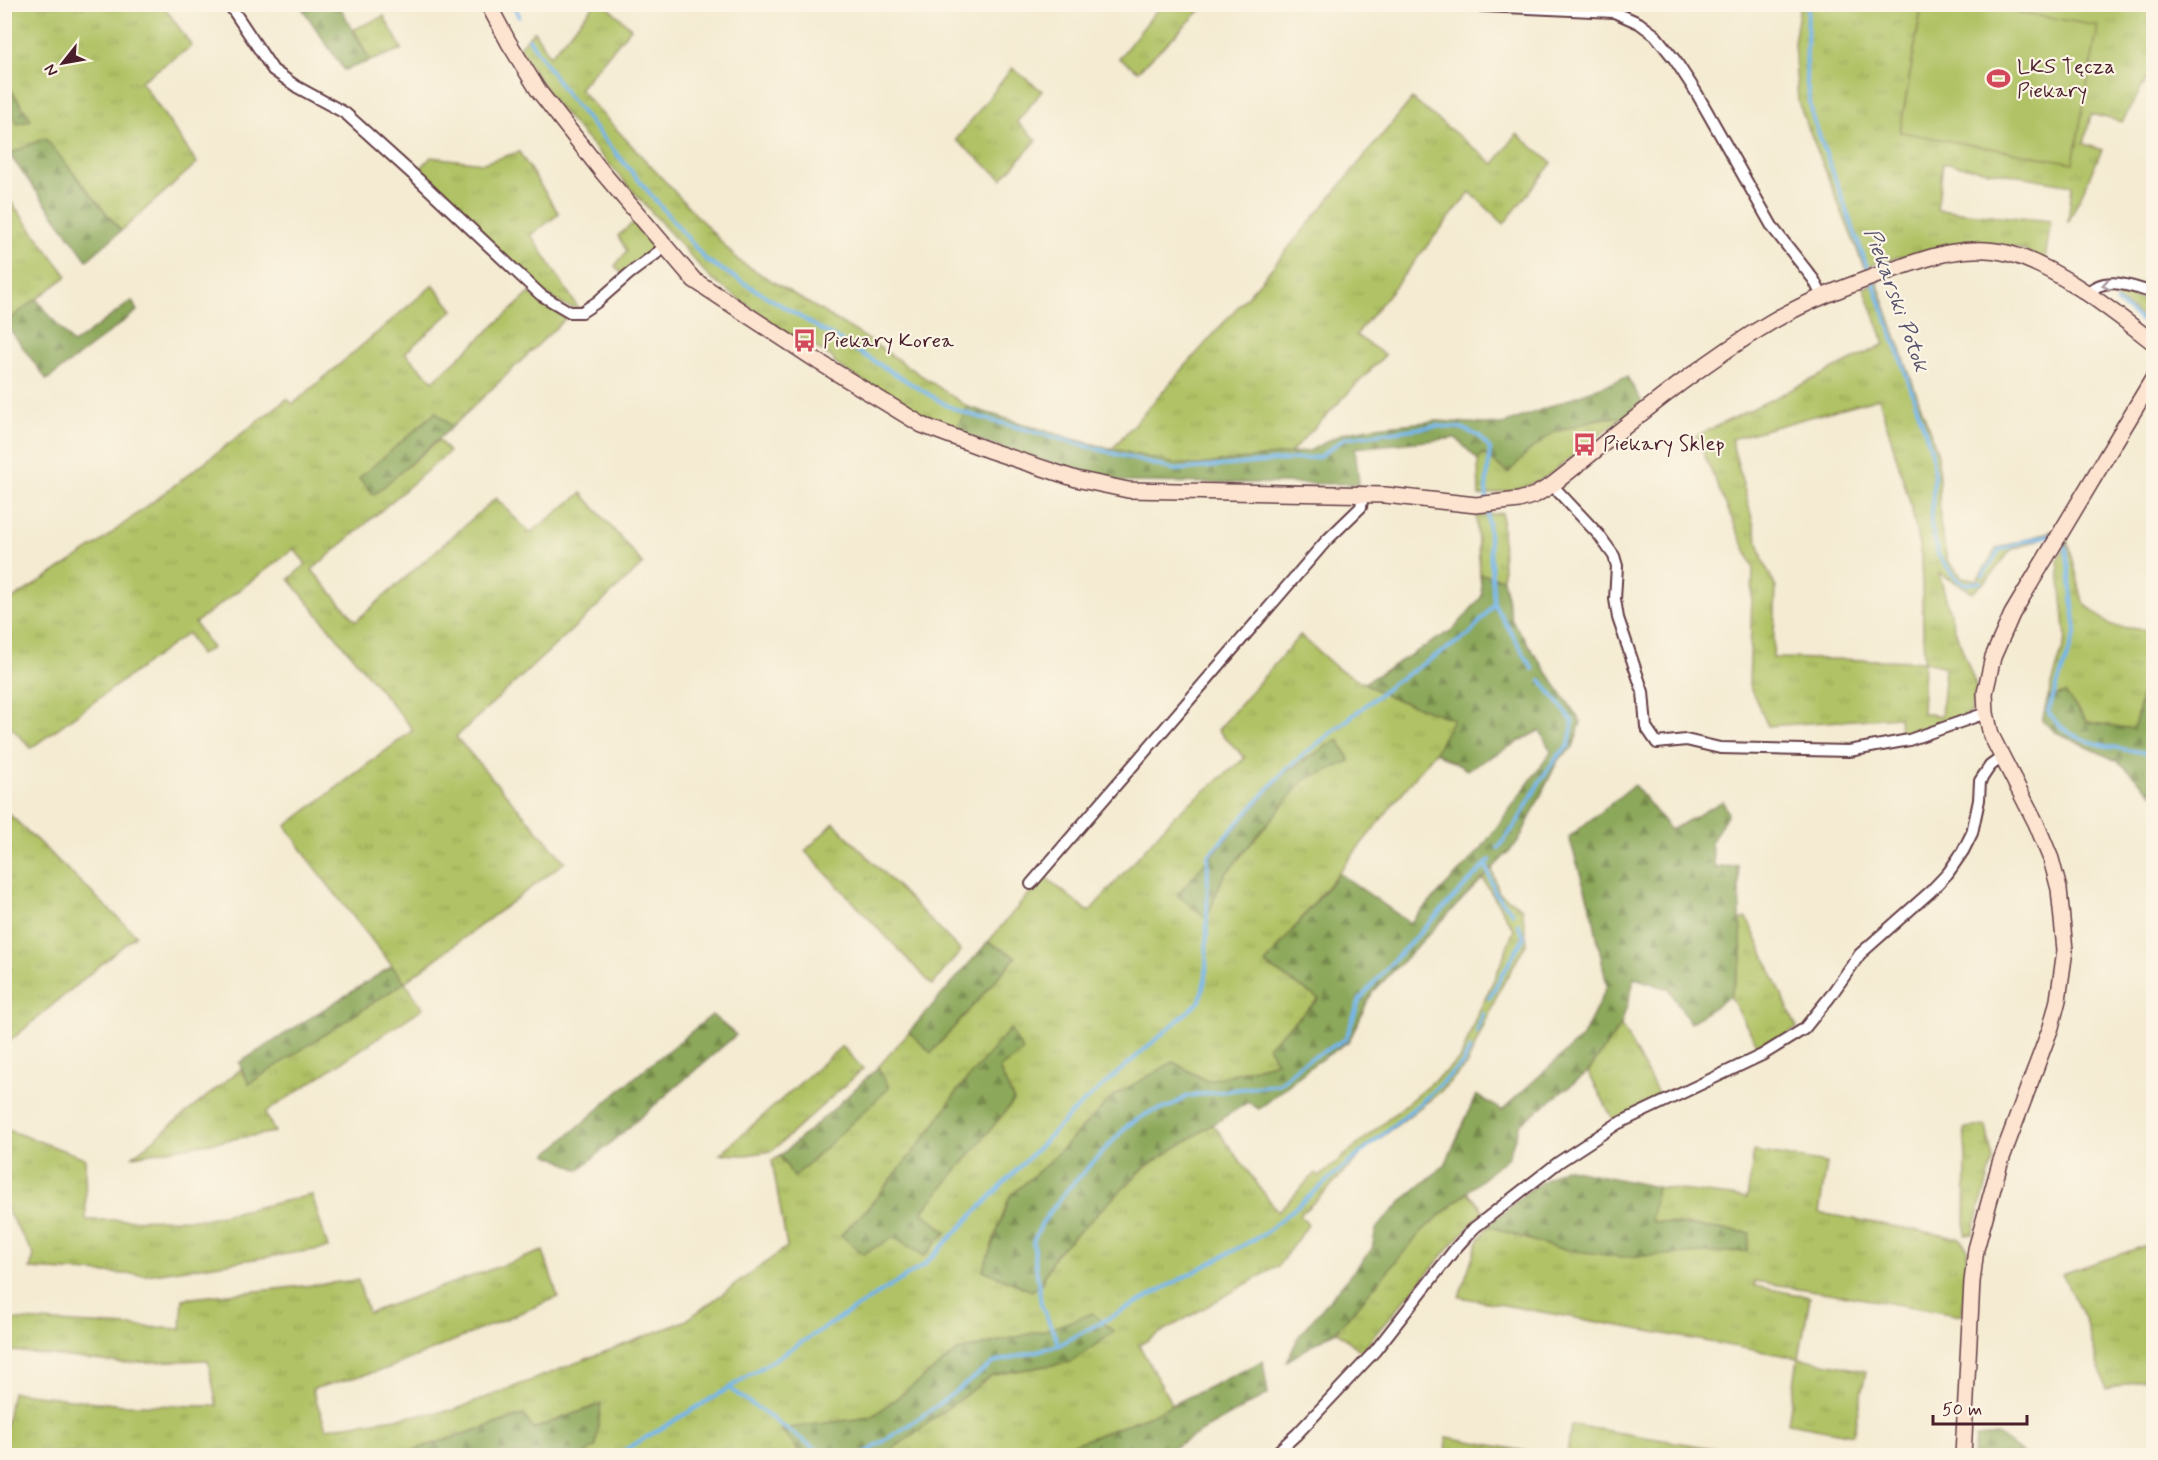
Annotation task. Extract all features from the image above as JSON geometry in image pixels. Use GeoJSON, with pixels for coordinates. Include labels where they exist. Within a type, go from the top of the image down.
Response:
{"type":"FeatureCollection","features":[{"type":"Feature","properties":{"kind":"street"},"geometry":{"type":"LineString","coordinates":[[229,4],[273,70],[297,87],[345,113],[541,296],[560,308],[570,312],[582,312],[665,247]]}},
{"type":"Feature","properties":{"kind":"street"},"geometry":{"type":"LineString","coordinates":[[488,4],[538,90],[603,173],[693,280],[894,410],[922,425],[985,449],[1076,479],[1128,490],[1363,495],[1476,505],[1502,503],[1535,495],[1552,485],[1715,358],[1771,322],[1822,296],[1878,275],[1959,251],[1988,250],[2007,253],[2027,260],[2087,294],[2154,343]]}},
{"type":"Feature","properties":{"kind":"street"},"geometry":{"type":"LineString","coordinates":[[1438,4],[1614,12],[1639,23],[1655,35],[1696,92],[1773,228],[1814,280],[1822,296]]}},
{"type":"Feature","properties":{"kind":"street"},"geometry":{"type":"LineString","coordinates":[[2087,294],[2095,287],[2109,283],[2154,293]]}},
{"type":"Feature","properties":{"kind":"street"},"geometry":{"type":"LineString","coordinates":[[1963,1455],[1976,1249],[2000,1163],[2051,1027],[2058,1000],[2065,950],[2059,889],[2051,859],[2036,823],[1991,735],[1986,713],[1985,693],[1994,657],[2012,614],[2154,377]]}},
{"type":"Feature","properties":{"kind":"street"},"geometry":{"type":"LineString","coordinates":[[1552,485],[1599,535],[1614,555],[1617,566],[1615,599],[1618,618],[1643,692],[1646,727],[1657,743],[1686,740],[1720,748],[1849,751],[1909,740],[1986,713]]}},
{"type":"Feature","properties":{"kind":"street"},"geometry":{"type":"LineString","coordinates":[[1031,884],[1326,541],[1361,507],[1363,495]]}},
{"type":"Feature","properties":{"kind":"street"},"geometry":{"type":"LineString","coordinates":[[1273,1455],[1375,1351],[1474,1228],[1559,1162],[1617,1124],[1762,1054],[1804,1029],[1860,954],[1948,873],[1972,833],[1979,800],[1980,781],[1990,765],[2001,758]]}},
{"type":"Feature","properties":{"kind":"green space"},"geometry":{"type":"Polygon","coordinates":[[[5,5],[163,5],[192,46],[141,81],[197,163],[121,231],[45,139],[9,154],[5,148],[4,106],[18,124],[31,120],[5,81],[5,5]]]}},
{"type":"Feature","properties":{"kind":"green space"},"geometry":{"type":"Polygon","coordinates":[[[300,5],[339,5],[370,61],[344,70],[300,5]]]}},
{"type":"Feature","properties":{"kind":"green space"},"geometry":{"type":"Polygon","coordinates":[[[594,5],[606,5],[631,28],[579,89],[739,261],[858,333],[968,407],[955,431],[919,416],[834,363],[833,358],[798,336],[796,339],[711,279],[555,103],[518,48],[534,31],[550,56],[594,5]]]}},
{"type":"Feature","properties":{"kind":"green space"},"geometry":{"type":"Polygon","coordinates":[[[1161,5],[1206,5],[1138,71],[1119,58],[1161,5]]]}},
{"type":"Feature","properties":{"kind":"green space"},"geometry":{"type":"Polygon","coordinates":[[[1800,5],[1922,5],[1900,132],[2097,27],[1975,5],[2153,5],[2153,69],[2122,122],[2091,114],[2084,144],[2102,150],[2068,223],[2072,185],[1943,163],[1937,210],[2051,221],[2045,260],[2020,249],[2000,244],[1981,243],[1941,247],[1864,267],[1798,102],[1794,43],[1800,5]]]}},
{"type":"Feature","properties":{"kind":"green space","name":"LKS Tęcza Piekary"},"geometry":{"type":"Polygon","coordinates":[[[1922,5],[1975,5],[2098,26],[2073,163],[1900,132],[1922,5]]]}},
{"type":"Feature","properties":{"kind":"green space"},"geometry":{"type":"Polygon","coordinates":[[[384,16],[402,49],[370,61],[354,29],[384,16]]]}},
{"type":"Feature","properties":{"kind":"green space"},"geometry":{"type":"Polygon","coordinates":[[[1012,68],[1042,91],[1017,122],[1037,140],[1002,179],[956,140],[1012,68]]]}},
{"type":"Feature","properties":{"kind":"green space"},"geometry":{"type":"Polygon","coordinates":[[[5,81],[31,120],[18,124],[5,106],[5,81]]]}},
{"type":"Feature","properties":{"kind":"green space"},"geometry":{"type":"Polygon","coordinates":[[[1412,99],[1494,164],[1517,134],[1552,163],[1504,224],[1470,192],[1356,335],[1385,355],[1289,454],[1199,465],[1175,464],[1112,449],[1266,275],[1412,99]]]}},
{"type":"Feature","properties":{"kind":"green space"},"geometry":{"type":"Polygon","coordinates":[[[45,138],[121,231],[87,260],[9,154],[45,138]]]}},
{"type":"Feature","properties":{"kind":"green space"},"geometry":{"type":"Polygon","coordinates":[[[519,152],[559,214],[531,235],[579,309],[563,305],[544,293],[417,172],[431,157],[483,163],[519,152]]]}},
{"type":"Feature","properties":{"kind":"green space"},"geometry":{"type":"Polygon","coordinates":[[[5,194],[67,276],[5,323],[5,194]]]}},
{"type":"Feature","properties":{"kind":"green space"},"geometry":{"type":"Polygon","coordinates":[[[633,223],[655,249],[622,274],[615,266],[627,251],[618,236],[633,223]]]}},
{"type":"Feature","properties":{"kind":"green space"},"geometry":{"type":"Polygon","coordinates":[[[1877,282],[1938,455],[1940,523],[1947,560],[1962,577],[1977,580],[1996,549],[2052,531],[2049,536],[2011,550],[1988,579],[1973,592],[1939,573],[1954,627],[1976,686],[1971,713],[1900,738],[1899,717],[1768,726],[1749,685],[1753,567],[1696,436],[1885,344],[1864,288],[1877,282]],[[1879,398],[1731,439],[1763,560],[1776,588],[1773,658],[1924,661],[1921,555],[1911,506],[1879,398]],[[1924,661],[1922,713],[1941,716],[1945,667],[1924,661]]]}},
{"type":"Feature","properties":{"kind":"green space"},"geometry":{"type":"Polygon","coordinates":[[[433,285],[453,310],[405,353],[433,381],[530,293],[566,318],[452,427],[436,412],[374,494],[439,440],[449,452],[312,570],[356,621],[496,498],[530,533],[582,493],[643,564],[456,737],[565,862],[405,982],[314,867],[286,826],[413,730],[289,579],[306,564],[294,549],[195,623],[212,648],[200,655],[188,633],[31,748],[5,721],[5,604],[95,546],[287,399],[293,404],[433,285]]]}},
{"type":"Feature","properties":{"kind":"green space"},"geometry":{"type":"Polygon","coordinates":[[[2116,292],[2153,304],[2153,326],[2114,297],[2116,292]]]}},
{"type":"Feature","properties":{"kind":"green space"},"geometry":{"type":"Polygon","coordinates":[[[36,299],[73,344],[132,301],[137,311],[47,380],[5,323],[36,299]]]}},
{"type":"Feature","properties":{"kind":"green space"},"geometry":{"type":"Polygon","coordinates":[[[1627,377],[1642,402],[1623,417],[1600,418],[1553,433],[1529,451],[1508,473],[1483,453],[1478,460],[1456,438],[1355,448],[1359,484],[1124,482],[1015,453],[955,431],[968,407],[1076,440],[1175,464],[1199,465],[1309,451],[1343,433],[1375,427],[1437,421],[1501,425],[1627,377]]]}},
{"type":"Feature","properties":{"kind":"green space"},"geometry":{"type":"Polygon","coordinates":[[[436,412],[452,427],[374,495],[359,478],[436,412]]]}},
{"type":"Feature","properties":{"kind":"green space"},"geometry":{"type":"Polygon","coordinates":[[[1623,417],[1546,477],[1522,488],[1479,496],[1478,460],[1482,453],[1508,473],[1535,445],[1554,432],[1588,421],[1623,417]]]}},
{"type":"Feature","properties":{"kind":"green space"},"geometry":{"type":"Polygon","coordinates":[[[1502,513],[1503,579],[1480,574],[1476,516],[1502,513]]]}},
{"type":"Feature","properties":{"kind":"green space"},"geometry":{"type":"Polygon","coordinates":[[[2068,540],[2083,602],[2111,626],[2148,630],[2149,659],[2134,730],[2087,722],[2065,693],[2048,698],[2066,638],[2058,561],[2068,540]]]}},
{"type":"Feature","properties":{"kind":"green space"},"geometry":{"type":"Polygon","coordinates":[[[1480,574],[1503,579],[1512,621],[1581,722],[1573,747],[1558,760],[1518,842],[1372,993],[1349,1041],[1314,1064],[1259,1109],[1248,1102],[1145,1167],[1055,1255],[1041,1283],[1032,1291],[983,1270],[1010,1196],[1049,1162],[1113,1096],[1173,1062],[1207,1081],[1277,1062],[1268,1046],[1319,999],[1265,964],[1339,873],[1410,923],[1481,849],[1551,752],[1540,730],[1467,770],[1435,752],[1453,719],[1389,697],[1364,683],[1454,629],[1482,596],[1480,574]]]}},
{"type":"Feature","properties":{"kind":"green space"},"geometry":{"type":"Polygon","coordinates":[[[1300,635],[1337,668],[1389,697],[1454,719],[1435,752],[1265,964],[1319,999],[1268,1046],[1277,1062],[1207,1081],[1173,1062],[1010,1196],[983,1270],[1001,1277],[1042,1283],[1055,1255],[1145,1167],[1213,1124],[1278,1212],[1315,1173],[1319,1177],[1461,1058],[1514,930],[1483,879],[1492,869],[1499,893],[1522,908],[1527,942],[1498,993],[1467,1064],[1440,1092],[1364,1151],[1300,1215],[1308,1225],[1278,1266],[1139,1345],[1172,1405],[1072,1445],[1012,1455],[885,1455],[992,1375],[1071,1362],[1113,1332],[1093,1314],[1046,1330],[958,1351],[872,1417],[782,1429],[802,1455],[583,1455],[596,1446],[600,1404],[533,1429],[523,1415],[398,1455],[5,1453],[5,1431],[12,1392],[122,1405],[217,1406],[208,1360],[120,1363],[5,1350],[4,1319],[181,1329],[183,1299],[358,1280],[368,1313],[543,1251],[558,1297],[389,1368],[312,1389],[326,1428],[454,1410],[685,1321],[787,1247],[772,1161],[780,1156],[794,1176],[889,1087],[878,1067],[909,1032],[932,1052],[1016,957],[988,942],[1044,876],[1089,912],[1175,815],[1245,758],[1218,730],[1300,635]],[[1338,739],[1284,773],[1223,877],[1304,780],[1350,761],[1338,739]],[[1010,1030],[957,1091],[931,1130],[868,1208],[841,1235],[894,1237],[924,1256],[946,1232],[922,1212],[1014,1101],[999,1069],[1010,1030]]]}},
{"type":"Feature","properties":{"kind":"green space"},"geometry":{"type":"Polygon","coordinates":[[[2149,659],[2154,660],[2153,794],[2119,762],[2056,732],[2042,721],[2048,698],[2065,693],[2087,722],[2134,729],[2149,659]]]}},
{"type":"Feature","properties":{"kind":"green space"},"geometry":{"type":"Polygon","coordinates":[[[1338,739],[1350,761],[1304,780],[1223,877],[1207,918],[1177,895],[1284,773],[1338,739]]]}},
{"type":"Feature","properties":{"kind":"green space"},"geometry":{"type":"Polygon","coordinates":[[[1634,785],[1671,830],[1723,801],[1728,813],[1711,843],[1715,868],[1738,865],[1742,960],[1730,996],[1690,1023],[1669,989],[1635,978],[1621,1025],[1588,1072],[1520,1124],[1508,1157],[1423,1230],[1336,1331],[1287,1361],[1299,1336],[1372,1249],[1376,1229],[1404,1199],[1445,1165],[1476,1095],[1502,1110],[1583,1036],[1607,986],[1592,912],[1569,837],[1634,785]]]}},
{"type":"Feature","properties":{"kind":"green space"},"geometry":{"type":"Polygon","coordinates":[[[5,810],[136,935],[4,1045],[5,810]]]}},
{"type":"Feature","properties":{"kind":"green space"},"geometry":{"type":"Polygon","coordinates":[[[834,823],[961,951],[932,985],[805,851],[834,823]]]}},
{"type":"Feature","properties":{"kind":"green space"},"geometry":{"type":"Polygon","coordinates":[[[1747,918],[1797,1028],[1760,1050],[1730,996],[1742,960],[1740,920],[1747,918]]]}},
{"type":"Feature","properties":{"kind":"green space"},"geometry":{"type":"Polygon","coordinates":[[[988,942],[1016,957],[931,1053],[909,1032],[988,942]]]}},
{"type":"Feature","properties":{"kind":"green space"},"geometry":{"type":"Polygon","coordinates":[[[392,966],[405,982],[249,1084],[239,1063],[392,966]]]}},
{"type":"Feature","properties":{"kind":"green space"},"geometry":{"type":"Polygon","coordinates":[[[405,982],[423,1008],[265,1113],[275,1132],[133,1156],[241,1069],[249,1083],[405,982]]]}},
{"type":"Feature","properties":{"kind":"green space"},"geometry":{"type":"Polygon","coordinates":[[[712,1015],[736,1035],[579,1170],[547,1154],[634,1078],[712,1015]]]}},
{"type":"Feature","properties":{"kind":"green space"},"geometry":{"type":"Polygon","coordinates":[[[1621,1025],[1660,1097],[1614,1121],[1588,1072],[1621,1025]]]}},
{"type":"Feature","properties":{"kind":"green space"},"geometry":{"type":"Polygon","coordinates":[[[1010,1029],[1023,1051],[999,1069],[1014,1101],[922,1212],[946,1232],[924,1256],[894,1237],[863,1254],[841,1235],[868,1208],[931,1130],[957,1091],[1010,1029]]]}},
{"type":"Feature","properties":{"kind":"green space"},"geometry":{"type":"Polygon","coordinates":[[[842,1046],[863,1069],[772,1151],[746,1155],[720,1154],[842,1046]]]}},
{"type":"Feature","properties":{"kind":"green space"},"geometry":{"type":"Polygon","coordinates":[[[878,1067],[889,1088],[794,1177],[780,1156],[878,1067]]]}},
{"type":"Feature","properties":{"kind":"green space"},"geometry":{"type":"Polygon","coordinates":[[[1986,1126],[1993,1161],[1973,1234],[1965,1235],[1964,1128],[1986,1126]]]}},
{"type":"Feature","properties":{"kind":"green space"},"geometry":{"type":"Polygon","coordinates":[[[5,1129],[85,1158],[86,1220],[204,1219],[312,1195],[328,1248],[146,1275],[30,1269],[34,1255],[5,1207],[5,1129]]]}},
{"type":"Feature","properties":{"kind":"green space"},"geometry":{"type":"Polygon","coordinates":[[[1754,1151],[1827,1163],[1819,1213],[1959,1238],[1968,1249],[1962,1315],[1755,1281],[1755,1286],[1810,1297],[1799,1358],[1866,1371],[1853,1435],[1788,1423],[1798,1358],[1459,1297],[1478,1241],[1488,1226],[1555,1248],[1750,1233],[1650,1221],[1657,1187],[1747,1198],[1754,1151]]]}},
{"type":"Feature","properties":{"kind":"green space"},"geometry":{"type":"Polygon","coordinates":[[[1564,1168],[1657,1187],[1651,1221],[1750,1233],[1747,1251],[1621,1257],[1555,1248],[1488,1226],[1529,1190],[1564,1168]]]}},
{"type":"Feature","properties":{"kind":"green space"},"geometry":{"type":"Polygon","coordinates":[[[1468,1192],[1484,1211],[1454,1242],[1361,1351],[1336,1331],[1423,1230],[1468,1192]]]}},
{"type":"Feature","properties":{"kind":"green space"},"geometry":{"type":"Polygon","coordinates":[[[2153,1243],[2153,1377],[2106,1389],[2085,1320],[2062,1274],[2153,1243]]]}},
{"type":"Feature","properties":{"kind":"green space"},"geometry":{"type":"Polygon","coordinates":[[[1093,1313],[1114,1332],[1071,1362],[992,1375],[885,1455],[802,1455],[781,1429],[872,1417],[958,1351],[1046,1330],[1093,1313]]]}},
{"type":"Feature","properties":{"kind":"green space"},"geometry":{"type":"Polygon","coordinates":[[[1263,1361],[1268,1394],[1160,1455],[1012,1455],[1072,1445],[1151,1415],[1263,1361]]]}},
{"type":"Feature","properties":{"kind":"green space"},"geometry":{"type":"Polygon","coordinates":[[[601,1404],[596,1446],[583,1455],[398,1455],[524,1415],[533,1429],[601,1404]]]}},
{"type":"Feature","properties":{"kind":"green space"},"geometry":{"type":"Polygon","coordinates":[[[1571,1425],[1592,1428],[1752,1455],[1567,1455],[1571,1425]]]}},
{"type":"Feature","properties":{"kind":"green space"},"geometry":{"type":"Polygon","coordinates":[[[1998,1435],[2025,1455],[1973,1455],[1975,1437],[1998,1435]]]}},
{"type":"Feature","properties":{"kind":"green space"},"geometry":{"type":"Polygon","coordinates":[[[1447,1437],[1546,1455],[1446,1455],[1447,1437]]]}},
{"type":"Feature","properties":{"kind":"waterway"},"geometry":{"type":"LineString","coordinates":[[513,4],[519,16]]}},
{"type":"Feature","properties":{"kind":"waterway","name":"Piekarski Potok"},"geometry":{"type":"LineString","coordinates":[[1808,4],[1806,80],[1813,118],[1870,275]]}},
{"type":"Feature","properties":{"kind":"waterway"},"geometry":{"type":"LineString","coordinates":[[529,39],[567,95],[706,260],[948,406],[968,414],[1175,470],[1319,457],[1345,438],[1437,426],[1461,428],[1479,436],[1490,449],[1487,501]]}},
{"type":"Feature","properties":{"kind":"waterway","name":"Piekarski Potok"},"geometry":{"type":"LineString","coordinates":[[1873,282],[1932,452],[1934,476],[1931,524],[1938,555],[1957,579],[1966,584],[1980,582]]}},
{"type":"Feature","properties":{"kind":"waterway"},"geometry":{"type":"LineString","coordinates":[[2116,302],[2146,324]]}},
{"type":"Feature","properties":{"kind":"waterway"},"geometry":{"type":"LineString","coordinates":[[2150,327],[2154,328]]}},
{"type":"Feature","properties":{"kind":"waterway"},"geometry":{"type":"LineString","coordinates":[[1487,508],[1494,604],[1533,669]]}},
{"type":"Feature","properties":{"kind":"waterway","name":"Piekarski Potok"},"geometry":{"type":"LineString","coordinates":[[1983,575],[1999,551],[2050,535]]}},
{"type":"Feature","properties":{"kind":"waterway","name":"Piekarski Potok"},"geometry":{"type":"LineString","coordinates":[[2066,546],[2076,632],[2048,711],[2056,722],[2079,738],[2154,756]]}},
{"type":"Feature","properties":{"kind":"waterway"},"geometry":{"type":"LineString","coordinates":[[615,1456],[729,1388],[924,1265],[1075,1110],[1200,1001],[1206,975],[1208,856],[1287,768],[1395,682],[1470,634],[1494,604]]}},
{"type":"Feature","properties":{"kind":"waterway"},"geometry":{"type":"LineString","coordinates":[[1498,848],[1517,823],[1540,781],[1557,757],[1569,745],[1573,722],[1541,680]]}},
{"type":"Feature","properties":{"kind":"waterway"},"geometry":{"type":"LineString","coordinates":[[1059,1345],[1041,1304],[1033,1242],[1042,1223],[1065,1192],[1127,1126],[1150,1112],[1169,1107],[1188,1096],[1279,1084],[1301,1064],[1346,1039],[1360,999],[1393,961],[1490,860]]}},
{"type":"Feature","properties":{"kind":"waterway"},"geometry":{"type":"LineString","coordinates":[[1486,865],[1495,893],[1513,913]]}},
{"type":"Feature","properties":{"kind":"waterway"},"geometry":{"type":"LineString","coordinates":[[1489,998],[1524,937],[1518,924]]}},
{"type":"Feature","properties":{"kind":"waterway"},"geometry":{"type":"LineString","coordinates":[[1477,1032],[1483,1014]]}},
{"type":"Feature","properties":{"kind":"waterway"},"geometry":{"type":"LineString","coordinates":[[861,1456],[927,1413],[993,1363],[1059,1345],[1264,1234],[1420,1103],[1463,1063],[1470,1049]]}},
{"type":"Feature","properties":{"kind":"waterway"},"geometry":{"type":"LineString","coordinates":[[729,1388],[825,1456]]}},
{"type":"Feature","properties":{"kind":"place","name":"LKS Tęcza Piekary"},"geometry":{"type":"Point","coordinates":[1999,79]}},
{"type":"Feature","properties":{"kind":"place","name":"Piekary Korea"},"geometry":{"type":"Point","coordinates":[805,341]}},
{"type":"Feature","properties":{"kind":"place","name":"Piekary Sklep"},"geometry":{"type":"Point","coordinates":[1585,444]}}]}
